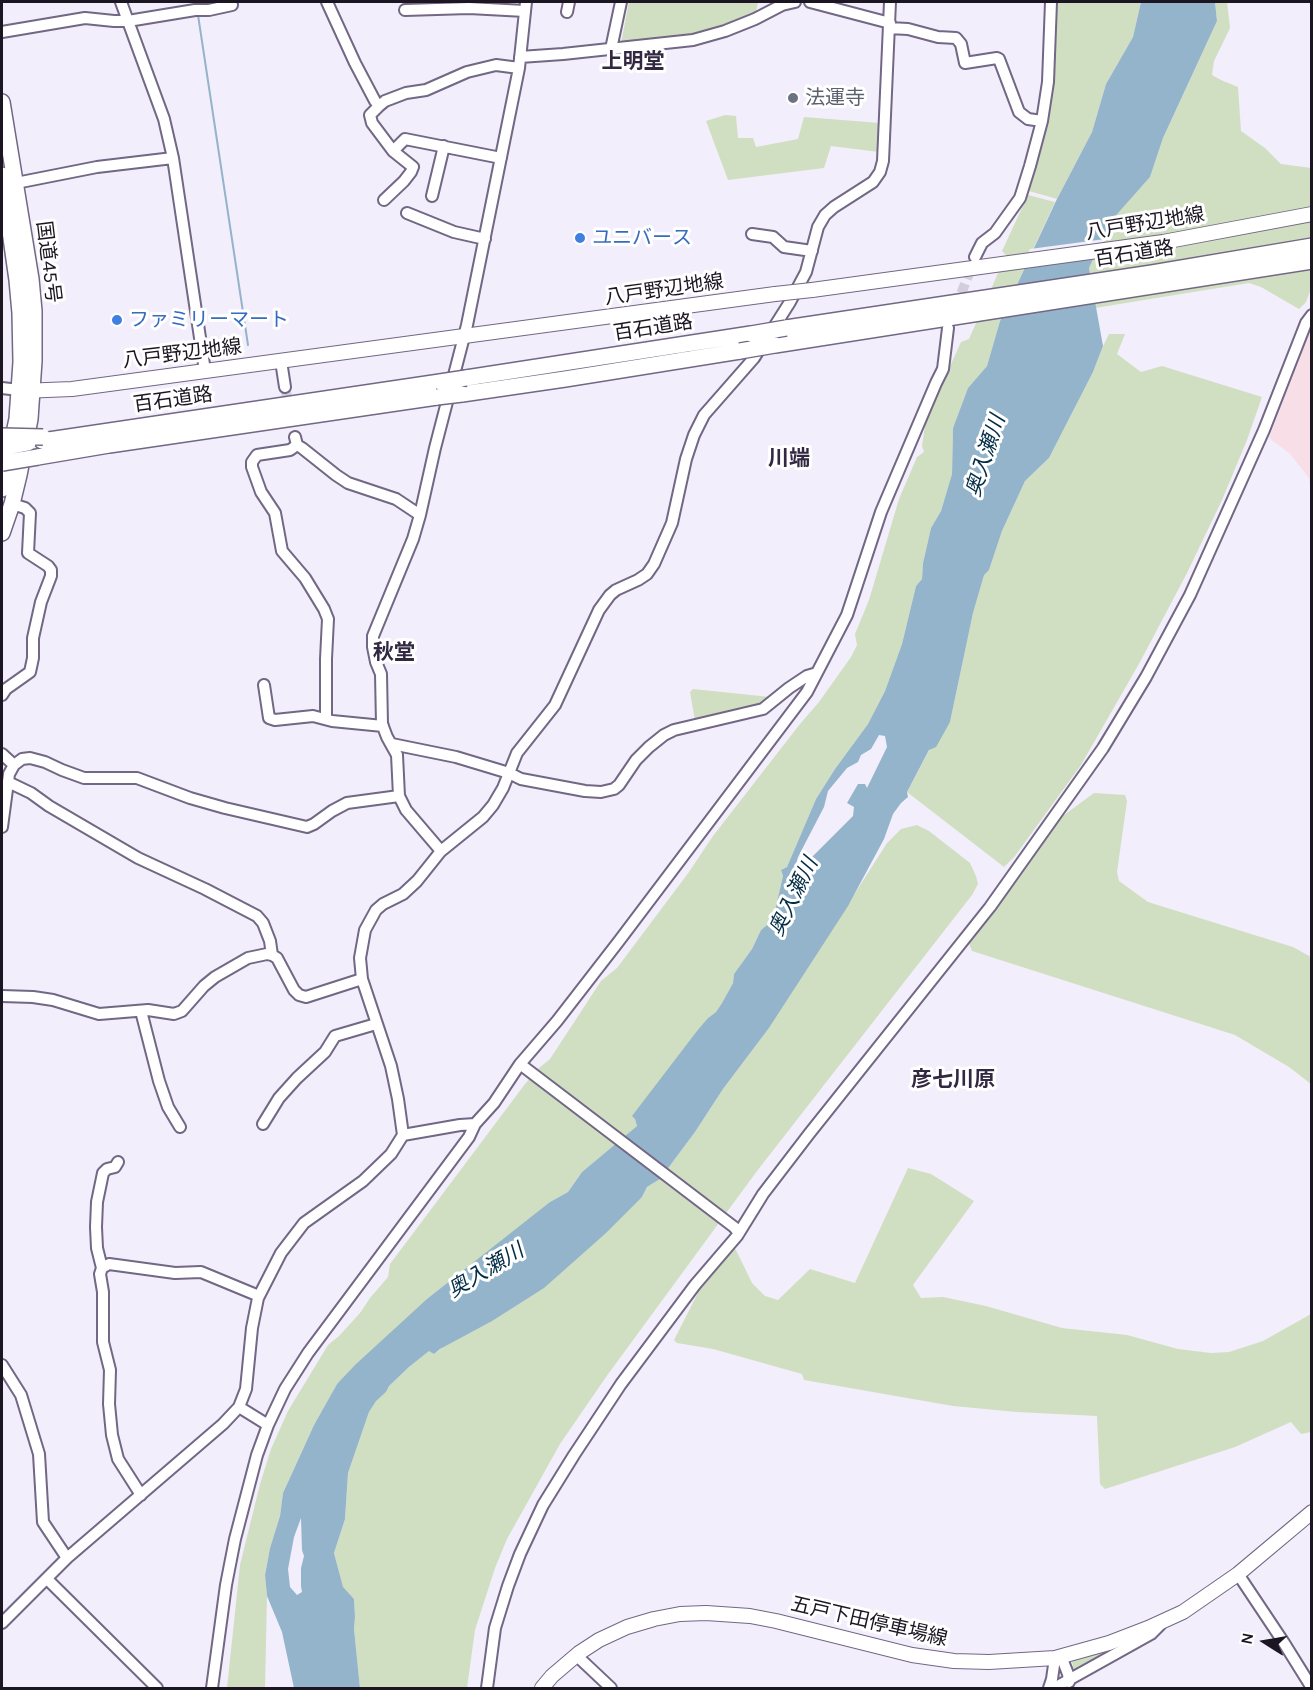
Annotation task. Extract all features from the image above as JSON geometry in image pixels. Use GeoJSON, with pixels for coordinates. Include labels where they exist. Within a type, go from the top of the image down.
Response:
{"type":"FeatureCollection","features":[{"type":"Feature","properties":{"kind":"highway","name":"国道45号"},"geometry":{"type":"LineString","coordinates":[[2,102],[31,279],[34,311],[26,391],[17,419],[2,489]]}},
{"type":"Feature","properties":{"kind":"highway","name":"国道45号"},"geometry":{"type":"LineString","coordinates":[[2,175],[17,280],[21,362],[30,419],[20,475],[2,533]]}},
{"type":"Feature","properties":{"kind":"highway","name":"百石道路"},"geometry":{"type":"LineString","coordinates":[[2,448],[42,439],[440,382],[1152,273],[1311,246]]}},
{"type":"Feature","properties":{"kind":"highway","name":"百石道路"},"geometry":{"type":"LineString","coordinates":[[37,459],[109,445],[565,379],[1311,261]]}},
{"type":"Feature","properties":{"kind":"highway"},"geometry":{"type":"LineString","coordinates":[[2,436],[42,439]]}},
{"type":"Feature","properties":{"kind":"highway"},"geometry":{"type":"LineString","coordinates":[[2,463],[37,459]]}},
{"type":"Feature","properties":{"kind":"highway"},"geometry":{"type":"LineString","coordinates":[[2,469],[37,459]]}},
{"type":"Feature","properties":{"kind":"main road","name":"八戸野辺地線"},"geometry":{"type":"LineString","coordinates":[[26,391],[72,389],[997,265],[1162,242],[1311,214]]}},
{"type":"Feature","properties":{"kind":"main road","name":"五戸下田停車場線"},"geometry":{"type":"LineString","coordinates":[[542,1689],[552,1676],[576,1655],[599,1640],[654,1618],[680,1614],[750,1616],[912,1655],[943,1659],[989,1662],[1058,1657],[1109,1643],[1183,1612],[1238,1574],[1311,1512]]}},
{"type":"Feature","properties":{"kind":"street"},"geometry":{"type":"LineString","coordinates":[[121,2],[164,119],[173,158],[205,371]]}},
{"type":"Feature","properties":{"kind":"street"},"geometry":{"type":"LineString","coordinates":[[2,32],[85,18],[128,21],[195,10],[209,10],[232,5],[231,2]]}},
{"type":"Feature","properties":{"kind":"street"},"geometry":{"type":"LineString","coordinates":[[327,2],[355,63],[379,106]]}},
{"type":"Feature","properties":{"kind":"street"},"geometry":{"type":"LineString","coordinates":[[612,49],[621,2]]}},
{"type":"Feature","properties":{"kind":"street"},"geometry":{"type":"LineString","coordinates":[[384,200],[404,181],[413,167],[393,151],[370,118],[370,115],[385,101],[406,93],[426,90],[467,72],[496,65],[693,40],[725,31],[755,19],[782,4],[795,2]]}},
{"type":"Feature","properties":{"kind":"street"},"geometry":{"type":"LineString","coordinates":[[810,2],[938,38],[956,38],[961,44],[965,63],[999,59],[1019,112],[1028,118],[1042,121]]}},
{"type":"Feature","properties":{"kind":"street"},"geometry":{"type":"LineString","coordinates":[[2,1623],[67,1558],[141,1496],[223,1424],[239,1407],[246,1389],[252,1328],[259,1296],[281,1253],[304,1223],[363,1181],[391,1154],[404,1135],[391,1066],[362,979],[360,958],[365,930],[376,910],[403,894],[417,881],[441,851],[483,817],[493,805],[503,788],[517,753],[555,705],[599,610],[610,595],[647,574],[654,564],[672,523],[686,459],[694,435],[704,415],[754,358],[779,320],[806,272],[818,226],[834,207],[873,182],[880,171],[883,161],[890,2]]}},
{"type":"Feature","properties":{"kind":"street"},"geometry":{"type":"LineString","coordinates":[[975,257],[982,243],[995,232],[1020,198],[1030,166],[1042,121],[1048,82],[1051,2]]}},
{"type":"Feature","properties":{"kind":"street"},"geometry":{"type":"LineString","coordinates":[[405,10],[525,6],[519,63],[464,336],[420,515],[374,636],[373,647],[381,674],[383,726],[396,755],[399,796],[406,810],[441,851]]}},
{"type":"Feature","properties":{"kind":"street"},"geometry":{"type":"LineString","coordinates":[[393,151],[405,139],[501,158]]}},
{"type":"Feature","properties":{"kind":"street"},"geometry":{"type":"LineString","coordinates":[[432,196],[444,146]]}},
{"type":"Feature","properties":{"kind":"street"},"geometry":{"type":"LineString","coordinates":[[16,183],[97,167],[173,158]]}},
{"type":"Feature","properties":{"kind":"street"},"geometry":{"type":"LineString","coordinates":[[407,213],[454,232],[485,239]]}},
{"type":"Feature","properties":{"kind":"street"},"geometry":{"type":"LineString","coordinates":[[752,234],[773,237],[784,247],[812,251]]}},
{"type":"Feature","properties":{"kind":"street"},"geometry":{"type":"LineString","coordinates":[[487,1689],[495,1628],[501,1607],[520,1554],[543,1505],[621,1384],[809,1134],[990,907],[1103,748],[1146,677],[1190,595],[1264,430],[1311,315]]}},
{"type":"Feature","properties":{"kind":"street"},"geometry":{"type":"LineString","coordinates":[[212,1689],[226,1585],[235,1539],[249,1484],[268,1425],[285,1389],[308,1353],[469,1137],[475,1124],[557,1022],[807,692],[847,615],[881,512],[943,369],[948,328]]}},
{"type":"Feature","properties":{"kind":"street"},"geometry":{"type":"LineString","coordinates":[[281,361],[285,387]]}},
{"type":"Feature","properties":{"kind":"street"},"geometry":{"type":"LineString","coordinates":[[2,388],[26,391]]}},
{"type":"Feature","properties":{"kind":"street"},"geometry":{"type":"LineString","coordinates":[[326,719],[328,619],[304,578],[282,551],[275,513],[261,492],[252,462],[257,455],[290,450],[296,441],[348,483],[396,499],[420,515]]}},
{"type":"Feature","properties":{"kind":"street"},"geometry":{"type":"LineString","coordinates":[[2,695],[6,689],[30,672],[33,638],[41,602],[51,576],[48,566],[28,553],[30,513],[25,508],[12,504]]}},
{"type":"Feature","properties":{"kind":"street"},"geometry":{"type":"LineString","coordinates":[[392,744],[432,751],[509,773],[521,779],[601,792],[614,789],[636,760],[663,735],[674,729],[763,709],[807,676],[817,673]]}},
{"type":"Feature","properties":{"kind":"street"},"geometry":{"type":"LineString","coordinates":[[264,685],[269,718],[274,720],[313,716],[383,726]]}},
{"type":"Feature","properties":{"kind":"street"},"geometry":{"type":"LineString","coordinates":[[2,754],[14,765]]}},
{"type":"Feature","properties":{"kind":"street"},"geometry":{"type":"LineString","coordinates":[[2,827],[9,774],[14,765],[22,759],[30,758],[84,778],[137,777],[216,806],[306,827],[347,803],[399,796]]}},
{"type":"Feature","properties":{"kind":"street"},"geometry":{"type":"LineString","coordinates":[[8,782],[138,858],[257,916],[263,923],[270,941],[272,955]]}},
{"type":"Feature","properties":{"kind":"street"},"geometry":{"type":"LineString","coordinates":[[2,996],[53,1000],[99,1014],[148,1010],[174,1014],[182,1011],[215,977],[248,958],[272,955],[277,958],[294,990],[306,997],[362,979]]}},
{"type":"Feature","properties":{"kind":"street"},"geometry":{"type":"LineString","coordinates":[[141,1011],[159,1082],[168,1107],[180,1127]]}},
{"type":"Feature","properties":{"kind":"street"},"geometry":{"type":"LineString","coordinates":[[263,1124],[279,1098],[325,1052],[335,1036],[376,1024]]}},
{"type":"Feature","properties":{"kind":"street"},"geometry":{"type":"LineString","coordinates":[[522,1066],[737,1230]]}},
{"type":"Feature","properties":{"kind":"street"},"geometry":{"type":"LineString","coordinates":[[404,1135],[475,1124]]}},
{"type":"Feature","properties":{"kind":"street"},"geometry":{"type":"LineString","coordinates":[[118,1162],[115,1167],[103,1173],[97,1202],[97,1248],[102,1268],[100,1274],[103,1292],[103,1342],[110,1370],[109,1404],[117,1459],[141,1496]]}},
{"type":"Feature","properties":{"kind":"street"},"geometry":{"type":"LineString","coordinates":[[102,1268],[109,1264],[175,1273],[201,1272],[259,1296]]}},
{"type":"Feature","properties":{"kind":"street"},"geometry":{"type":"LineString","coordinates":[[2,1365],[21,1395],[39,1454],[43,1522],[67,1558]]}},
{"type":"Feature","properties":{"kind":"street"},"geometry":{"type":"LineString","coordinates":[[239,1407],[268,1425]]}},
{"type":"Feature","properties":{"kind":"street"},"geometry":{"type":"LineString","coordinates":[[1238,1574],[1311,1688]]}},
{"type":"Feature","properties":{"kind":"street"},"geometry":{"type":"LineString","coordinates":[[47,1579],[157,1689]]}},
{"type":"Feature","properties":{"kind":"street"},"geometry":{"type":"LineString","coordinates":[[1054,1689],[1151,1634],[1164,1621]]}},
{"type":"Feature","properties":{"kind":"street"},"geometry":{"type":"LineString","coordinates":[[576,1655],[611,1689]]}},
{"type":"Feature","properties":{"kind":"street"},"geometry":{"type":"LineString","coordinates":[[1058,1657],[1068,1674],[1069,1682]]}},
{"type":"Feature","properties":{"kind":"street"},"geometry":{"type":"LineString","coordinates":[[1049,1689],[1058,1657]]}},
{"type":"Feature","properties":{"kind":"shaded area"},"geometry":{"type":"Polygon","coordinates":[[[1311,327],[1311,494],[1309,478],[1290,454],[1269,438],[1311,327]]]}},
{"type":"Feature","properties":{"kind":"green space"},"geometry":{"type":"Polygon","coordinates":[[[629,2],[758,2],[756,12],[726,26],[693,35],[621,43],[629,2]]]}},
{"type":"Feature","properties":{"kind":"green space"},"geometry":{"type":"Polygon","coordinates":[[[1055,2],[1141,2],[1133,37],[1106,84],[1092,132],[1057,199],[1029,191],[1045,128],[1052,84],[1056,29],[1055,2]]]}},
{"type":"Feature","properties":{"kind":"green space"},"geometry":{"type":"Polygon","coordinates":[[[1215,2],[1227,2],[1230,28],[1214,61],[1212,75],[1238,87],[1241,131],[1265,148],[1281,164],[1311,168],[1312,286],[1306,302],[1299,309],[1261,287],[1249,283],[1095,308],[1089,268],[1109,222],[1150,177],[1163,138],[1217,21],[1215,2]]]}},
{"type":"Feature","properties":{"kind":"green space"},"geometry":{"type":"Polygon","coordinates":[[[725,115],[736,116],[738,138],[753,138],[756,147],[798,139],[804,117],[880,123],[879,152],[831,146],[824,168],[728,180],[706,121],[725,115]]]}},
{"type":"Feature","properties":{"kind":"green space"},"geometry":{"type":"Polygon","coordinates":[[[1028,195],[1055,202],[1000,321],[987,366],[968,388],[953,428],[952,474],[941,511],[931,528],[922,579],[916,586],[902,644],[885,691],[868,724],[816,799],[787,867],[781,870],[783,876],[781,889],[773,920],[761,930],[752,949],[734,974],[733,983],[716,1012],[708,1018],[635,1119],[637,1126],[582,1172],[568,1192],[550,1202],[337,1384],[314,1425],[283,1493],[280,1516],[270,1548],[265,1575],[267,1596],[265,1688],[227,1688],[240,1565],[260,1484],[271,1449],[288,1411],[328,1345],[360,1313],[388,1277],[390,1264],[525,1084],[550,1059],[601,981],[617,968],[713,836],[819,702],[851,657],[857,645],[855,634],[869,600],[899,499],[917,457],[924,452],[922,446],[926,419],[961,342],[969,339],[1006,255],[1002,251],[1028,195]]]}},
{"type":"Feature","properties":{"kind":"green space"},"geometry":{"type":"Polygon","coordinates":[[[1109,334],[1125,334],[1117,354],[1141,372],[1162,366],[1262,397],[1222,500],[1140,662],[1081,765],[1015,856],[1004,867],[907,792],[930,749],[950,722],[973,613],[984,574],[989,570],[1002,531],[1025,481],[1049,458],[1093,372],[1109,334]]]}},
{"type":"Feature","properties":{"kind":"green space"},"geometry":{"type":"Polygon","coordinates":[[[693,689],[770,697],[753,710],[695,721],[690,692],[693,689]]]}},
{"type":"Feature","properties":{"kind":"green space"},"geometry":{"type":"Polygon","coordinates":[[[1094,793],[1125,795],[1127,801],[1117,872],[1119,881],[1148,902],[1293,947],[1311,957],[1311,1084],[1289,1067],[1235,1035],[972,951],[968,941],[1060,818],[1094,793]]]}},
{"type":"Feature","properties":{"kind":"green space"},"geometry":{"type":"Polygon","coordinates":[[[917,825],[929,831],[970,863],[978,884],[972,895],[757,1171],[606,1377],[560,1444],[507,1539],[495,1568],[475,1630],[467,1688],[360,1688],[354,1629],[354,1599],[343,1588],[334,1553],[345,1519],[348,1473],[369,1412],[376,1400],[430,1350],[434,1354],[642,1197],[647,1187],[660,1179],[769,1028],[887,843],[901,829],[917,825]]]}},
{"type":"Feature","properties":{"kind":"green space"},"geometry":{"type":"Polygon","coordinates":[[[908,1168],[931,1174],[974,1201],[913,1285],[921,1298],[943,1297],[986,1306],[1062,1328],[1127,1335],[1178,1349],[1211,1353],[1229,1352],[1263,1341],[1311,1314],[1311,1432],[1301,1434],[1291,1422],[1235,1447],[1105,1489],[1100,1484],[1097,1416],[953,1406],[804,1380],[802,1374],[713,1349],[677,1343],[674,1340],[703,1283],[732,1247],[736,1250],[752,1283],[765,1296],[778,1300],[810,1269],[855,1283],[908,1168]]]}},
{"type":"Feature","properties":{"kind":"green space"},"geometry":{"type":"Polygon","coordinates":[[[1115,1647],[1116,1651],[1078,1672],[1074,1670],[1072,1662],[1074,1658],[1115,1647]]]}},
{"type":"Feature","properties":{"kind":"water","name":"奥入瀬川"},"geometry":{"type":"Polygon","coordinates":[[[1141,2],[1215,2],[1217,21],[1163,138],[1150,177],[1110,222],[1089,268],[1103,346],[1093,372],[1049,458],[1025,481],[1002,531],[989,570],[984,575],[973,613],[950,722],[936,747],[929,750],[907,792],[908,797],[893,814],[884,839],[848,906],[769,1028],[660,1179],[647,1187],[642,1197],[606,1233],[544,1288],[434,1354],[429,1351],[409,1367],[376,1401],[369,1412],[348,1473],[345,1519],[334,1553],[343,1587],[354,1599],[354,1629],[360,1688],[294,1688],[282,1632],[267,1596],[265,1575],[270,1548],[280,1516],[283,1493],[314,1425],[337,1384],[355,1365],[427,1299],[550,1202],[568,1192],[582,1172],[637,1126],[632,1116],[697,1031],[716,1012],[733,983],[734,974],[752,949],[761,930],[773,920],[783,876],[781,870],[787,867],[816,799],[868,724],[885,691],[902,644],[916,586],[922,579],[931,528],[941,511],[952,474],[953,428],[968,388],[987,366],[1000,321],[1056,201],[1092,132],[1106,84],[1133,37],[1141,2]],[[879,735],[871,749],[861,755],[858,762],[847,768],[828,791],[824,807],[798,857],[795,879],[800,878],[810,859],[853,816],[854,807],[847,803],[858,784],[865,784],[867,788],[887,747],[885,736],[879,735]],[[301,1518],[294,1537],[288,1569],[290,1587],[297,1595],[302,1592],[301,1568],[304,1556],[301,1518]]]}},
{"type":"Feature","properties":{"kind":"pier"},"geometry":{"type":"Polygon","coordinates":[[[1105,239],[1097,257],[1021,268],[1030,249],[1105,239]]]}},
{"type":"Feature","properties":{"kind":"waterway"},"geometry":{"type":"LineString","coordinates":[[198,15],[248,345]]}},
{"type":"Feature","properties":{"kind":"tunnel"},"geometry":{"type":"LineString","coordinates":[[956,307],[973,263]]}},
{"type":"Feature","properties":{"kind":"tunnel"},"geometry":{"type":"LineString","coordinates":[[285,387],[295,437]]}},
{"type":"Feature","properties":{"kind":"place","name":"法運寺"},"geometry":{"type":"Point","coordinates":[793,98]}},
{"type":"Feature","properties":{"kind":"place","name":"ユニバース"},"geometry":{"type":"Point","coordinates":[580,238]}},
{"type":"Feature","properties":{"kind":"place","name":"ファミリーマート"},"geometry":{"type":"Point","coordinates":[117,320]}},
{"type":"Feature","properties":{"kind":"district","name":"上明堂"},"geometry":{"type":"Point","coordinates":[633,62]}},
{"type":"Feature","properties":{"kind":"district","name":"川端"},"geometry":{"type":"Point","coordinates":[789,459]}},
{"type":"Feature","properties":{"kind":"district","name":"秋堂"},"geometry":{"type":"Point","coordinates":[394,653]}},
{"type":"Feature","properties":{"kind":"district","name":"彦七川原"},"geometry":{"type":"Point","coordinates":[953,1080]}}]}
